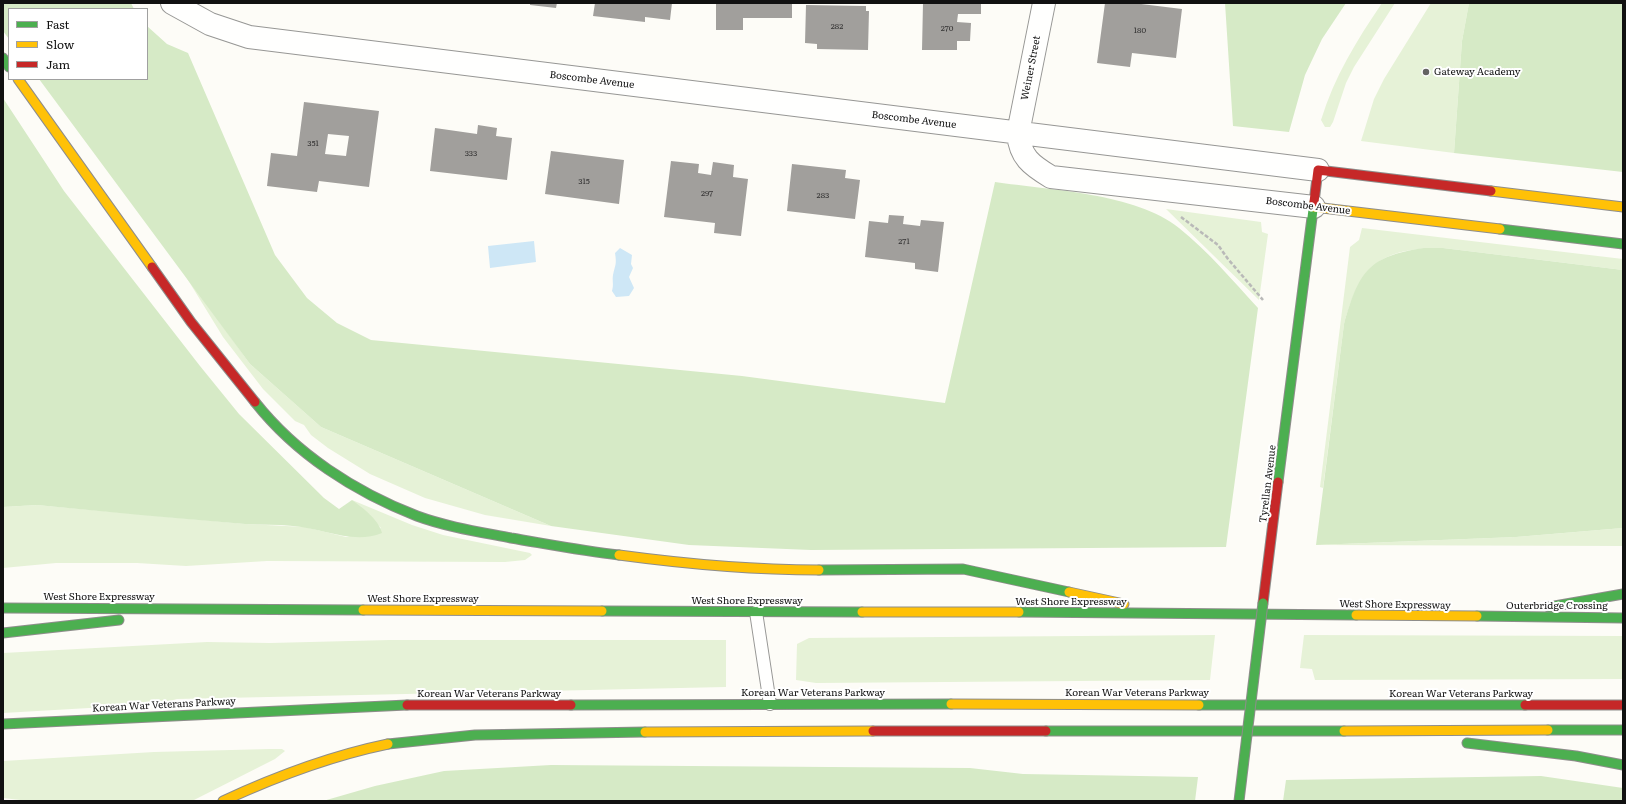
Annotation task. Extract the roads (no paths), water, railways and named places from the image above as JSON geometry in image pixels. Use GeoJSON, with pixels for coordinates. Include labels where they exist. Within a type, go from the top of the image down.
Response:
{"type":"FeatureCollection","features":[{"type":"Feature","properties":{"kind":"main road"},"geometry":{"type":"LineString","coordinates":[[19,80],[191,322],[266,416],[292,441],[322,465],[352,485],[384,502],[418,516],[449,525],[584,551],[686,564],[772,570],[963,569],[1166,613]]}},
{"type":"Feature","properties":{"kind":"main road","name":"Tyrellan Avenue"},"geometry":{"type":"LineString","coordinates":[[1239,801],[1318,170]]}},
{"type":"Feature","properties":{"kind":"main road","name":"Boscombe Avenue"},"geometry":{"type":"LineString","coordinates":[[1318,170],[1623,207]]}},
{"type":"Feature","properties":{"kind":"main road","name":"Boscombe Avenue"},"geometry":{"type":"LineString","coordinates":[[1314,207],[1623,244]]}},
{"type":"Feature","properties":{"kind":"main road"},"geometry":{"type":"LineString","coordinates":[[1490,617],[1623,594]]}},
{"type":"Feature","properties":{"kind":"main road"},"geometry":{"type":"LineString","coordinates":[[1490,617],[1623,602]]}},
{"type":"Feature","properties":{"kind":"main road","name":"West Shore Expressway"},"geometry":{"type":"LineString","coordinates":[[3,608],[1166,613],[1490,617]]}},
{"type":"Feature","properties":{"kind":"main road"},"geometry":{"type":"LineString","coordinates":[[3,633],[210,608]]}},
{"type":"Feature","properties":{"kind":"main road","name":"Outerbridge Crossing"},"geometry":{"type":"LineString","coordinates":[[1490,617],[1623,618]]}},
{"type":"Feature","properties":{"kind":"main road","name":"Korean War Veterans Parkway"},"geometry":{"type":"LineString","coordinates":[[3,724],[411,705],[1623,705]]}},
{"type":"Feature","properties":{"kind":"main road"},"geometry":{"type":"LineString","coordinates":[[223,801],[264,782],[332,757],[372,747],[420,739],[467,734],[554,732],[1623,730]]}},
{"type":"Feature","properties":{"kind":"main road"},"geometry":{"type":"LineString","coordinates":[[1368,731],[1445,740]]}},
{"type":"Feature","properties":{"kind":"main road"},"geometry":{"type":"LineString","coordinates":[[1460,742],[1576,756],[1623,765]]}},
{"type":"Feature","properties":{"kind":"street","name":"Boscombe Avenue"},"geometry":{"type":"LineString","coordinates":[[172,3],[210,24],[249,37],[1318,170]]}},
{"type":"Feature","properties":{"kind":"street","name":"Weiner Street"},"geometry":{"type":"LineString","coordinates":[[1018,133],[1044,3]]}},
{"type":"Feature","properties":{"kind":"street","name":"Boscombe Avenue"},"geometry":{"type":"LineString","coordinates":[[1018,133],[1019,145],[1023,155],[1036,168],[1051,177],[1314,207]]}},
{"type":"Feature","properties":{"kind":"lane"},"geometry":{"type":"LineString","coordinates":[[756,612],[770,704]]}},
{"type":"Feature","properties":{"kind":"water"},"geometry":{"type":"Polygon","coordinates":[[[534,241],[536,262],[490,268],[488,246],[534,241]]]}},
{"type":"Feature","properties":{"kind":"water"},"geometry":{"type":"Polygon","coordinates":[[[620,248],[632,255],[631,264],[633,268],[629,277],[634,288],[629,296],[616,297],[612,291],[613,277],[616,263],[615,253],[620,248]]]}},
{"type":"Feature","properties":{"kind":"place","name":"Gateway Academy"},"geometry":{"type":"Point","coordinates":[1426,72]}}]}
